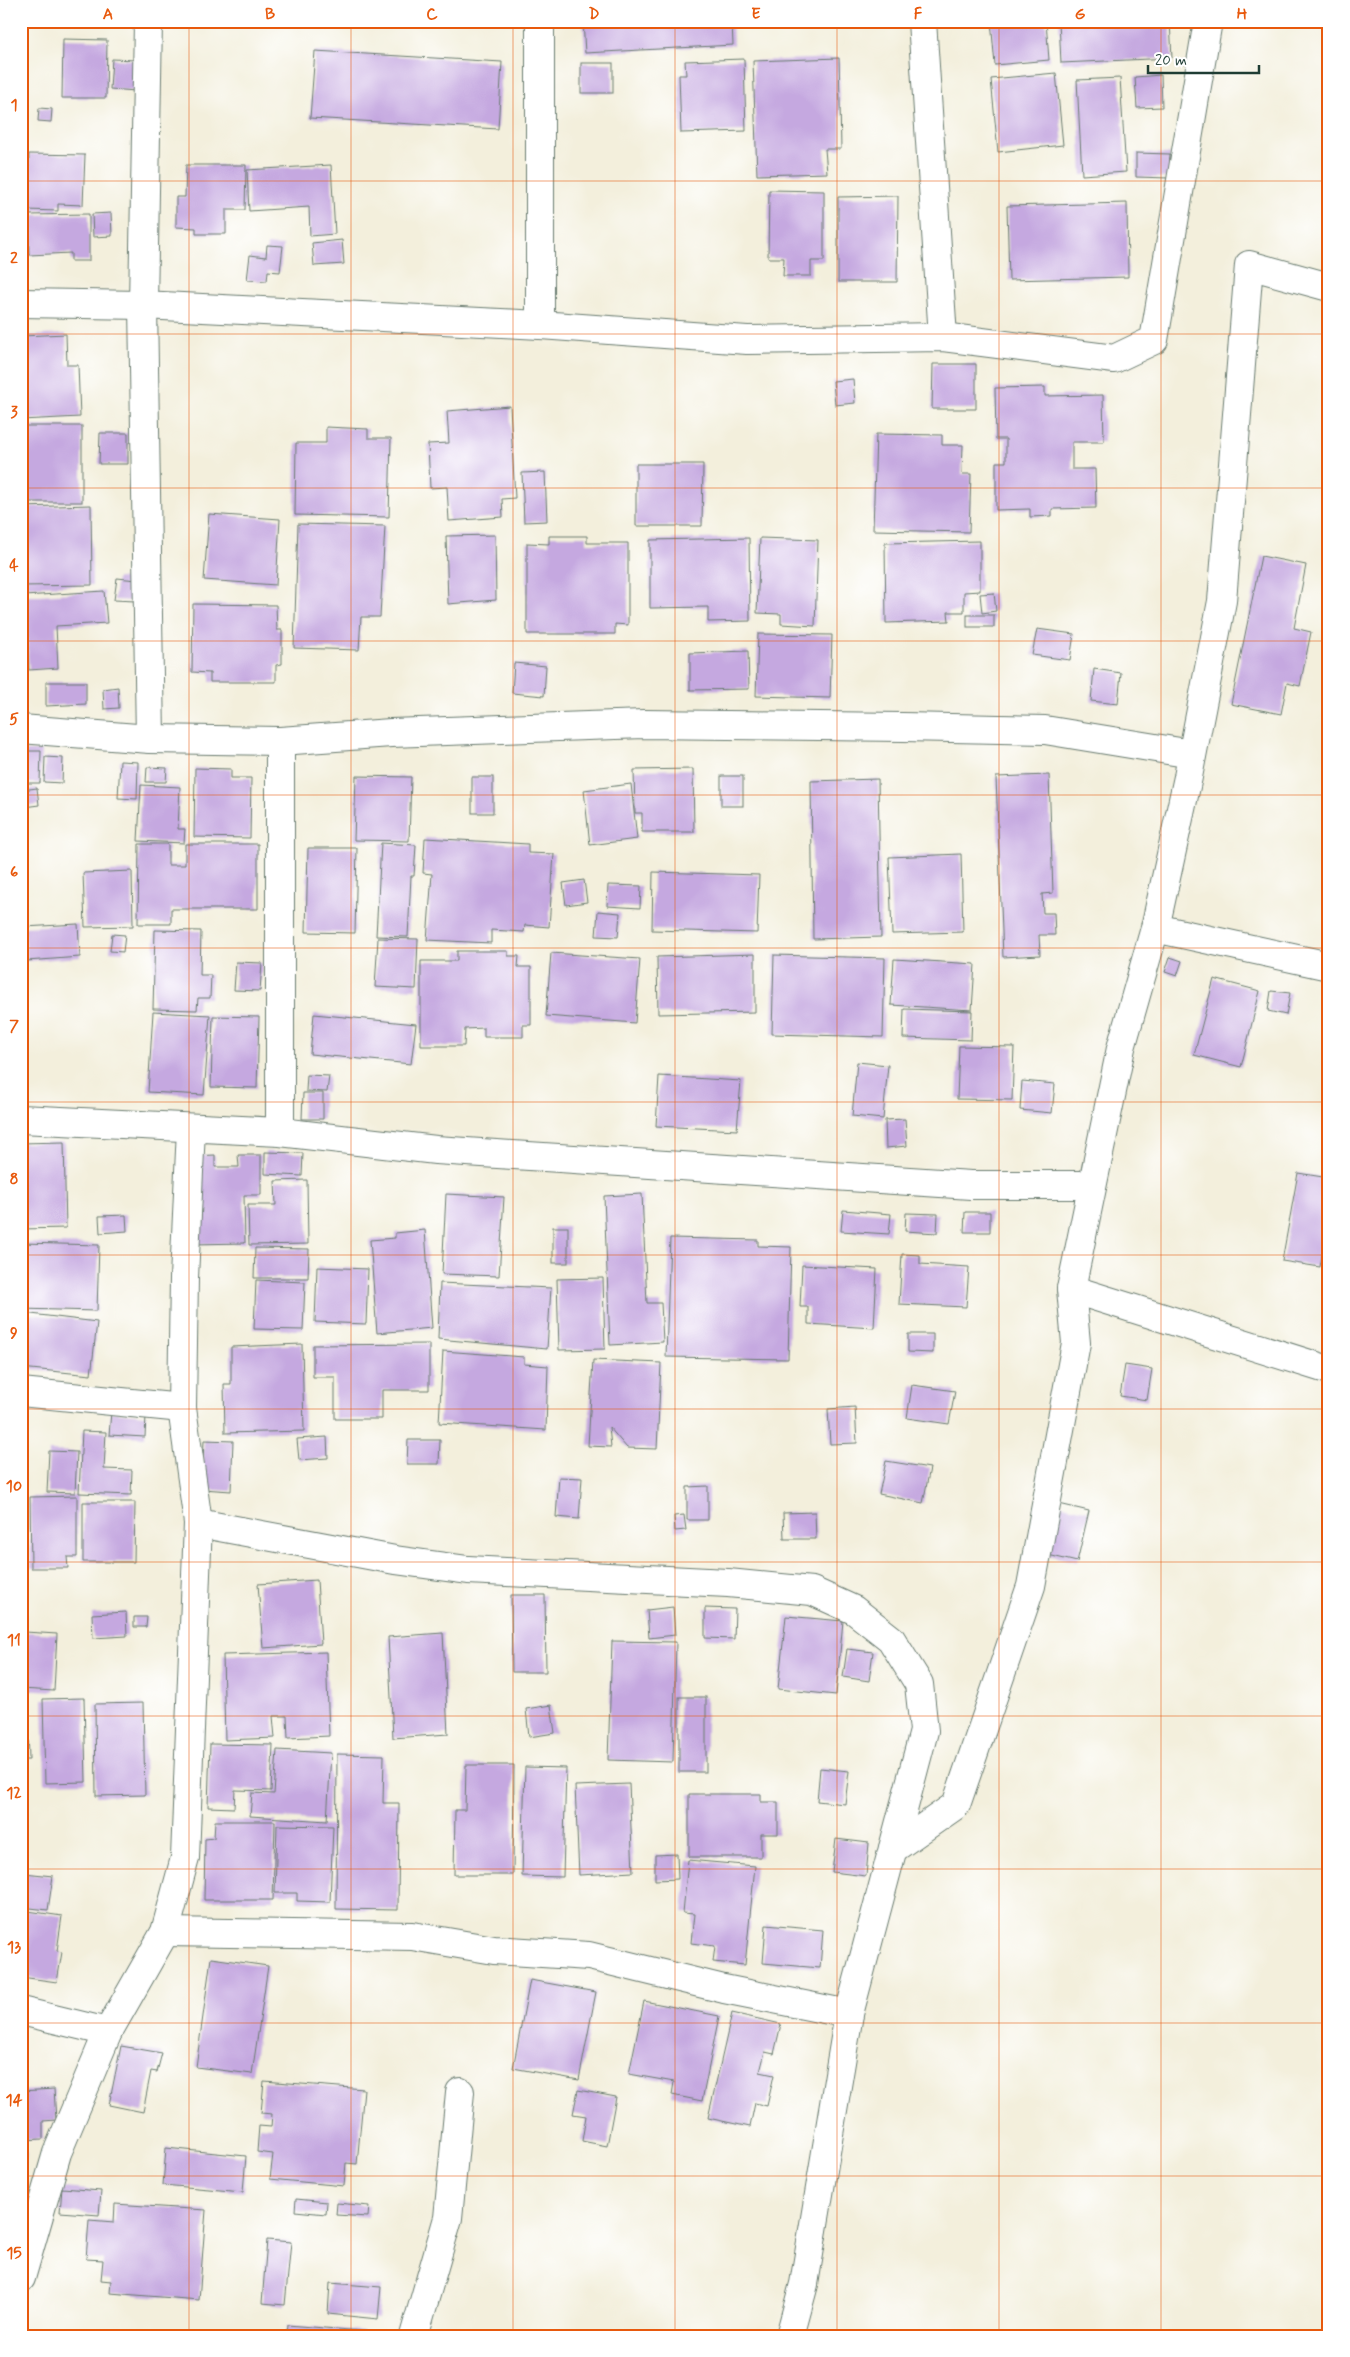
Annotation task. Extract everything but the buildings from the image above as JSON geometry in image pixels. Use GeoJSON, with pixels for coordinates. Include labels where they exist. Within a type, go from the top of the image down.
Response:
{"type":"FeatureCollection","features":[{"type":"Feature","properties":{"kind":"street"},"geometry":{"type":"LineString","coordinates":[[148,21],[143,305],[150,739]]}},
{"type":"Feature","properties":{"kind":"street"},"geometry":{"type":"LineString","coordinates":[[540,21],[540,325]]}},
{"type":"Feature","properties":{"kind":"street"},"geometry":{"type":"LineString","coordinates":[[922,21],[943,337]]}},
{"type":"Feature","properties":{"kind":"street"},"geometry":{"type":"LineString","coordinates":[[21,303],[143,305],[540,325],[747,340],[943,337],[1114,359],[1154,340],[1208,21]]}},
{"type":"Feature","properties":{"kind":"street"},"geometry":{"type":"LineString","coordinates":[[893,1849],[956,1805],[1031,1586],[1076,1343],[1071,1289],[1121,1048],[1155,928],[1222,601],[1249,265],[1329,287]]}},
{"type":"Feature","properties":{"kind":"street"},"geometry":{"type":"LineString","coordinates":[[21,730],[150,739],[280,740],[391,733],[644,724],[903,727],[1045,730],[1192,754]]}},
{"type":"Feature","properties":{"kind":"street"},"geometry":{"type":"LineString","coordinates":[[280,740],[280,1132]]}},
{"type":"Feature","properties":{"kind":"street"},"geometry":{"type":"LineString","coordinates":[[1155,928],[1329,966]]}},
{"type":"Feature","properties":{"kind":"street"},"geometry":{"type":"LineString","coordinates":[[21,1119],[280,1132],[436,1150],[971,1185],[1092,1185]]}},
{"type":"Feature","properties":{"kind":"street"},"geometry":{"type":"LineString","coordinates":[[22,2268],[57,2152],[108,2032],[165,1932],[185,1858],[198,1523],[182,1408],[184,1278],[191,1129]]}},
{"type":"Feature","properties":{"kind":"street"},"geometry":{"type":"LineString","coordinates":[[1071,1289],[1329,1370]]}},
{"type":"Feature","properties":{"kind":"street"},"geometry":{"type":"LineString","coordinates":[[21,1392],[182,1408]]}},
{"type":"Feature","properties":{"kind":"street"},"geometry":{"type":"LineString","coordinates":[[198,1523],[395,1560],[468,1570],[728,1583],[812,1591],[854,1610],[892,1639],[919,1684],[924,1731],[849,2014],[804,2284],[790,2336]]}},
{"type":"Feature","properties":{"kind":"street"},"geometry":{"type":"LineString","coordinates":[[165,1932],[412,1936],[494,1950],[589,1956],[724,1989],[849,2014]]}},
{"type":"Feature","properties":{"kind":"street"},"geometry":{"type":"LineString","coordinates":[[21,2011],[108,2032]]}},
{"type":"Feature","properties":{"kind":"street"},"geometry":{"type":"LineString","coordinates":[[414,2336],[448,2218],[460,2092]]}}]}
